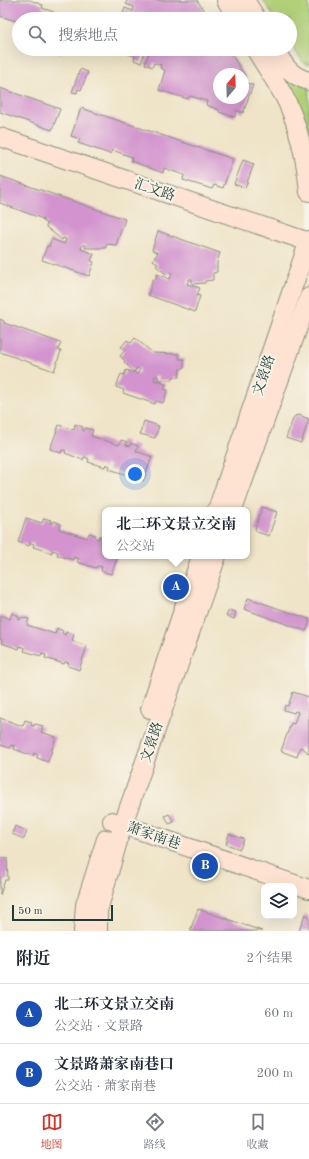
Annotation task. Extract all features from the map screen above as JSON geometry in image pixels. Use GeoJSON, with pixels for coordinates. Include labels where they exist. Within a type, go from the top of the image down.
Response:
{"type":"FeatureCollection","features":[{"type":"Feature","properties":{"kind":"main road"},"geometry":{"type":"LineString","coordinates":[[226,0],[233,12]]}},
{"type":"Feature","properties":{"kind":"main road"},"geometry":{"type":"LineString","coordinates":[[245,0],[253,12]]}},
{"type":"Feature","properties":{"kind":"main road"},"geometry":{"type":"LineString","coordinates":[[260,56],[287,102],[294,121],[300,142],[309,192]]}},
{"type":"Feature","properties":{"kind":"main road"},"geometry":{"type":"LineString","coordinates":[[279,56],[286,67],[294,75],[309,81]]}},
{"type":"Feature","properties":{"kind":"main road","name":"汇文路"},"geometry":{"type":"LineString","coordinates":[[0,137],[309,241]]}},
{"type":"Feature","properties":{"kind":"main road","name":"文景路"},"geometry":{"type":"LineString","coordinates":[[218,507],[309,241]]}},
{"type":"Feature","properties":{"kind":"main road","name":"文景路"},"geometry":{"type":"LineString","coordinates":[[234,507],[309,297]]}},
{"type":"Feature","properties":{"kind":"main road","name":"文景路"},"geometry":{"type":"LineString","coordinates":[[98,931],[98,911],[117,822],[200,559]]}},
{"type":"Feature","properties":{"kind":"main road","name":"文景路"},"geometry":{"type":"LineString","coordinates":[[84,931],[85,905],[216,559]]}},
{"type":"Feature","properties":{"kind":"main road","name":"萧家南巷"},"geometry":{"type":"LineString","coordinates":[[117,822],[309,890]]}},
{"type":"Feature","properties":{"kind":"green space"},"geometry":{"type":"Polygon","coordinates":[[[263,0],[309,0],[309,65],[303,62],[297,54],[297,12],[271,12],[263,0]]]}},
{"type":"Feature","properties":{"kind":"green space"},"geometry":{"type":"Polygon","coordinates":[[[274,64],[309,89],[309,143],[274,64]]]}},
{"type":"Feature","properties":{"kind":"building"},"geometry":{"type":"Polygon","coordinates":[[[0,0],[30,0],[43,5],[42,8],[53,12],[12,12],[12,20],[0,16],[0,0]]]}},
{"type":"Feature","properties":{"kind":"building"},"geometry":{"type":"Polygon","coordinates":[[[127,0],[197,0],[205,12],[124,12],[125,8],[133,11],[134,7],[126,4],[127,0]]]}},
{"type":"Feature","properties":{"kind":"building"},"geometry":{"type":"Polygon","coordinates":[[[135,56],[143,56],[141,63],[134,60],[135,56]]]}},
{"type":"Feature","properties":{"kind":"building"},"geometry":{"type":"Polygon","coordinates":[[[148,56],[232,56],[240,68],[213,68],[213,104],[246,104],[243,113],[237,110],[235,117],[219,112],[219,110],[206,105],[207,101],[190,96],[188,99],[159,90],[165,70],[160,68],[161,65],[154,63],[152,67],[145,64],[148,56]]]}},
{"type":"Feature","properties":{"kind":"building"},"geometry":{"type":"Polygon","coordinates":[[[80,69],[88,72],[81,90],[78,89],[77,93],[72,92],[80,69]]]}},
{"type":"Feature","properties":{"kind":"building"},"geometry":{"type":"Polygon","coordinates":[[[249,84],[253,85],[249,96],[249,84]]]}},
{"type":"Feature","properties":{"kind":"building"},"geometry":{"type":"Polygon","coordinates":[[[0,88],[60,109],[52,130],[0,112],[0,88]]]}},
{"type":"Feature","properties":{"kind":"building"},"geometry":{"type":"Polygon","coordinates":[[[81,108],[233,159],[223,188],[214,185],[212,189],[183,180],[184,175],[164,168],[163,173],[131,161],[132,157],[112,150],[110,154],[78,143],[80,139],[71,136],[81,108]]]}},
{"type":"Feature","properties":{"kind":"building"},"geometry":{"type":"Polygon","coordinates":[[[243,160],[254,164],[245,188],[234,184],[243,160]]]}},
{"type":"Feature","properties":{"kind":"building"},"geometry":{"type":"Polygon","coordinates":[[[0,176],[125,219],[116,245],[106,244],[106,248],[85,248],[86,245],[82,245],[81,249],[94,254],[91,261],[94,262],[89,276],[42,260],[47,246],[49,247],[51,239],[64,244],[66,239],[63,238],[62,240],[46,227],[47,224],[42,220],[43,219],[0,203],[0,176]]]}},
{"type":"Feature","properties":{"kind":"building"},"geometry":{"type":"Polygon","coordinates":[[[158,231],[220,253],[217,262],[217,272],[213,273],[213,280],[205,281],[205,283],[192,284],[192,279],[189,279],[187,284],[200,288],[197,295],[200,296],[195,312],[148,295],[153,279],[155,280],[157,274],[170,279],[172,273],[170,272],[167,275],[156,266],[158,264],[153,260],[158,253],[152,250],[158,231]]]}},
{"type":"Feature","properties":{"kind":"building"},"geometry":{"type":"Polygon","coordinates":[[[0,319],[4,321],[4,323],[61,343],[58,350],[61,351],[54,371],[0,352],[0,319]]]}},
{"type":"Feature","properties":{"kind":"building"},"geometry":{"type":"Polygon","coordinates":[[[135,338],[153,353],[179,354],[179,359],[184,359],[184,368],[180,369],[179,377],[173,377],[172,380],[158,380],[158,376],[155,376],[154,380],[166,384],[164,389],[168,390],[163,403],[156,401],[155,404],[123,393],[124,390],[116,387],[121,374],[124,375],[126,370],[138,374],[140,369],[137,368],[134,372],[120,356],[125,350],[121,347],[127,340],[131,343],[135,338]]]}},
{"type":"Feature","properties":{"kind":"building"},"geometry":{"type":"Polygon","coordinates":[[[299,415],[309,419],[301,443],[286,438],[293,419],[295,416],[299,415]]]}},
{"type":"Feature","properties":{"kind":"building"},"geometry":{"type":"Polygon","coordinates":[[[144,421],[159,426],[155,438],[140,434],[144,421]]]}},
{"type":"Feature","properties":{"kind":"building"},"geometry":{"type":"Polygon","coordinates":[[[75,424],[83,427],[82,430],[84,431],[85,428],[93,430],[91,436],[119,445],[121,440],[127,442],[126,445],[130,446],[131,443],[138,446],[136,451],[152,457],[143,481],[132,477],[134,474],[129,472],[128,475],[109,469],[110,466],[106,464],[105,467],[88,462],[89,459],[84,457],[83,460],[65,453],[66,451],[62,450],[61,453],[50,449],[59,425],[74,430],[75,424]]]}},
{"type":"Feature","properties":{"kind":"building"},"geometry":{"type":"Polygon","coordinates":[[[262,507],[277,512],[269,536],[257,532],[255,529],[262,507]]]}},
{"type":"Feature","properties":{"kind":"building"},"geometry":{"type":"Polygon","coordinates":[[[26,518],[42,523],[44,518],[51,520],[50,523],[53,524],[54,521],[61,524],[59,529],[87,538],[89,533],[96,535],[95,538],[98,539],[99,536],[102,537],[102,559],[117,559],[111,574],[101,571],[102,567],[97,566],[96,568],[77,562],[79,559],[74,557],[73,560],[57,555],[58,552],[52,550],[52,553],[33,547],[34,544],[30,543],[29,546],[18,542],[26,518]]]}},
{"type":"Feature","properties":{"kind":"building"},"geometry":{"type":"Polygon","coordinates":[[[248,598],[309,619],[309,624],[306,631],[244,609],[248,598]]]}},
{"type":"Feature","properties":{"kind":"building"},"geometry":{"type":"Polygon","coordinates":[[[229,610],[236,612],[234,619],[226,616],[229,610]]]}},
{"type":"Feature","properties":{"kind":"building"},"geometry":{"type":"Polygon","coordinates":[[[12,613],[19,616],[18,619],[20,620],[21,617],[29,619],[27,625],[55,634],[57,628],[63,631],[62,633],[65,635],[66,632],[74,634],[72,641],[87,646],[79,670],[68,666],[69,663],[65,662],[64,664],[45,658],[46,655],[42,653],[41,656],[24,651],[25,648],[20,646],[19,649],[1,643],[0,615],[10,619],[12,613]]]}},
{"type":"Feature","properties":{"kind":"building"},"geometry":{"type":"Polygon","coordinates":[[[293,692],[309,697],[309,754],[300,747],[297,757],[281,751],[291,723],[294,724],[298,712],[295,711],[294,713],[284,710],[285,705],[288,706],[293,692]]]}},
{"type":"Feature","properties":{"kind":"building"},"geometry":{"type":"Polygon","coordinates":[[[0,718],[23,726],[25,720],[32,722],[31,725],[34,726],[35,724],[43,726],[41,732],[56,737],[48,762],[37,758],[38,755],[34,753],[33,756],[14,749],[15,746],[11,745],[10,748],[0,745],[0,718]]]}},
{"type":"Feature","properties":{"kind":"building"},"geometry":{"type":"Polygon","coordinates":[[[169,814],[174,822],[169,824],[165,816],[169,814]]]}},
{"type":"Feature","properties":{"kind":"building"},"geometry":{"type":"Polygon","coordinates":[[[15,826],[27,831],[24,839],[12,834],[15,826]]]}},
{"type":"Feature","properties":{"kind":"building"},"geometry":{"type":"Polygon","coordinates":[[[229,834],[244,839],[240,849],[226,844],[229,834]]]}},
{"type":"Feature","properties":{"kind":"building"},"geometry":{"type":"Polygon","coordinates":[[[0,858],[7,858],[8,880],[5,880],[0,895],[0,858]]]}},
{"type":"Feature","properties":{"kind":"building"},"geometry":{"type":"Polygon","coordinates":[[[198,909],[262,931],[190,931],[198,909]]]}},
{"type":"Feature","properties":{"kind":"building"},"geometry":{"type":"Polygon","coordinates":[[[305,914],[309,916],[308,931],[299,931],[305,914]]]}},
{"type":"Feature","properties":{"kind":"place","name":"北二环文景立交南"},"geometry":{"type":"Point","coordinates":[176,587]}},
{"type":"Feature","properties":{"kind":"place","name":"文景路萧家南巷口"},"geometry":{"type":"Point","coordinates":[205,866]}}]}
